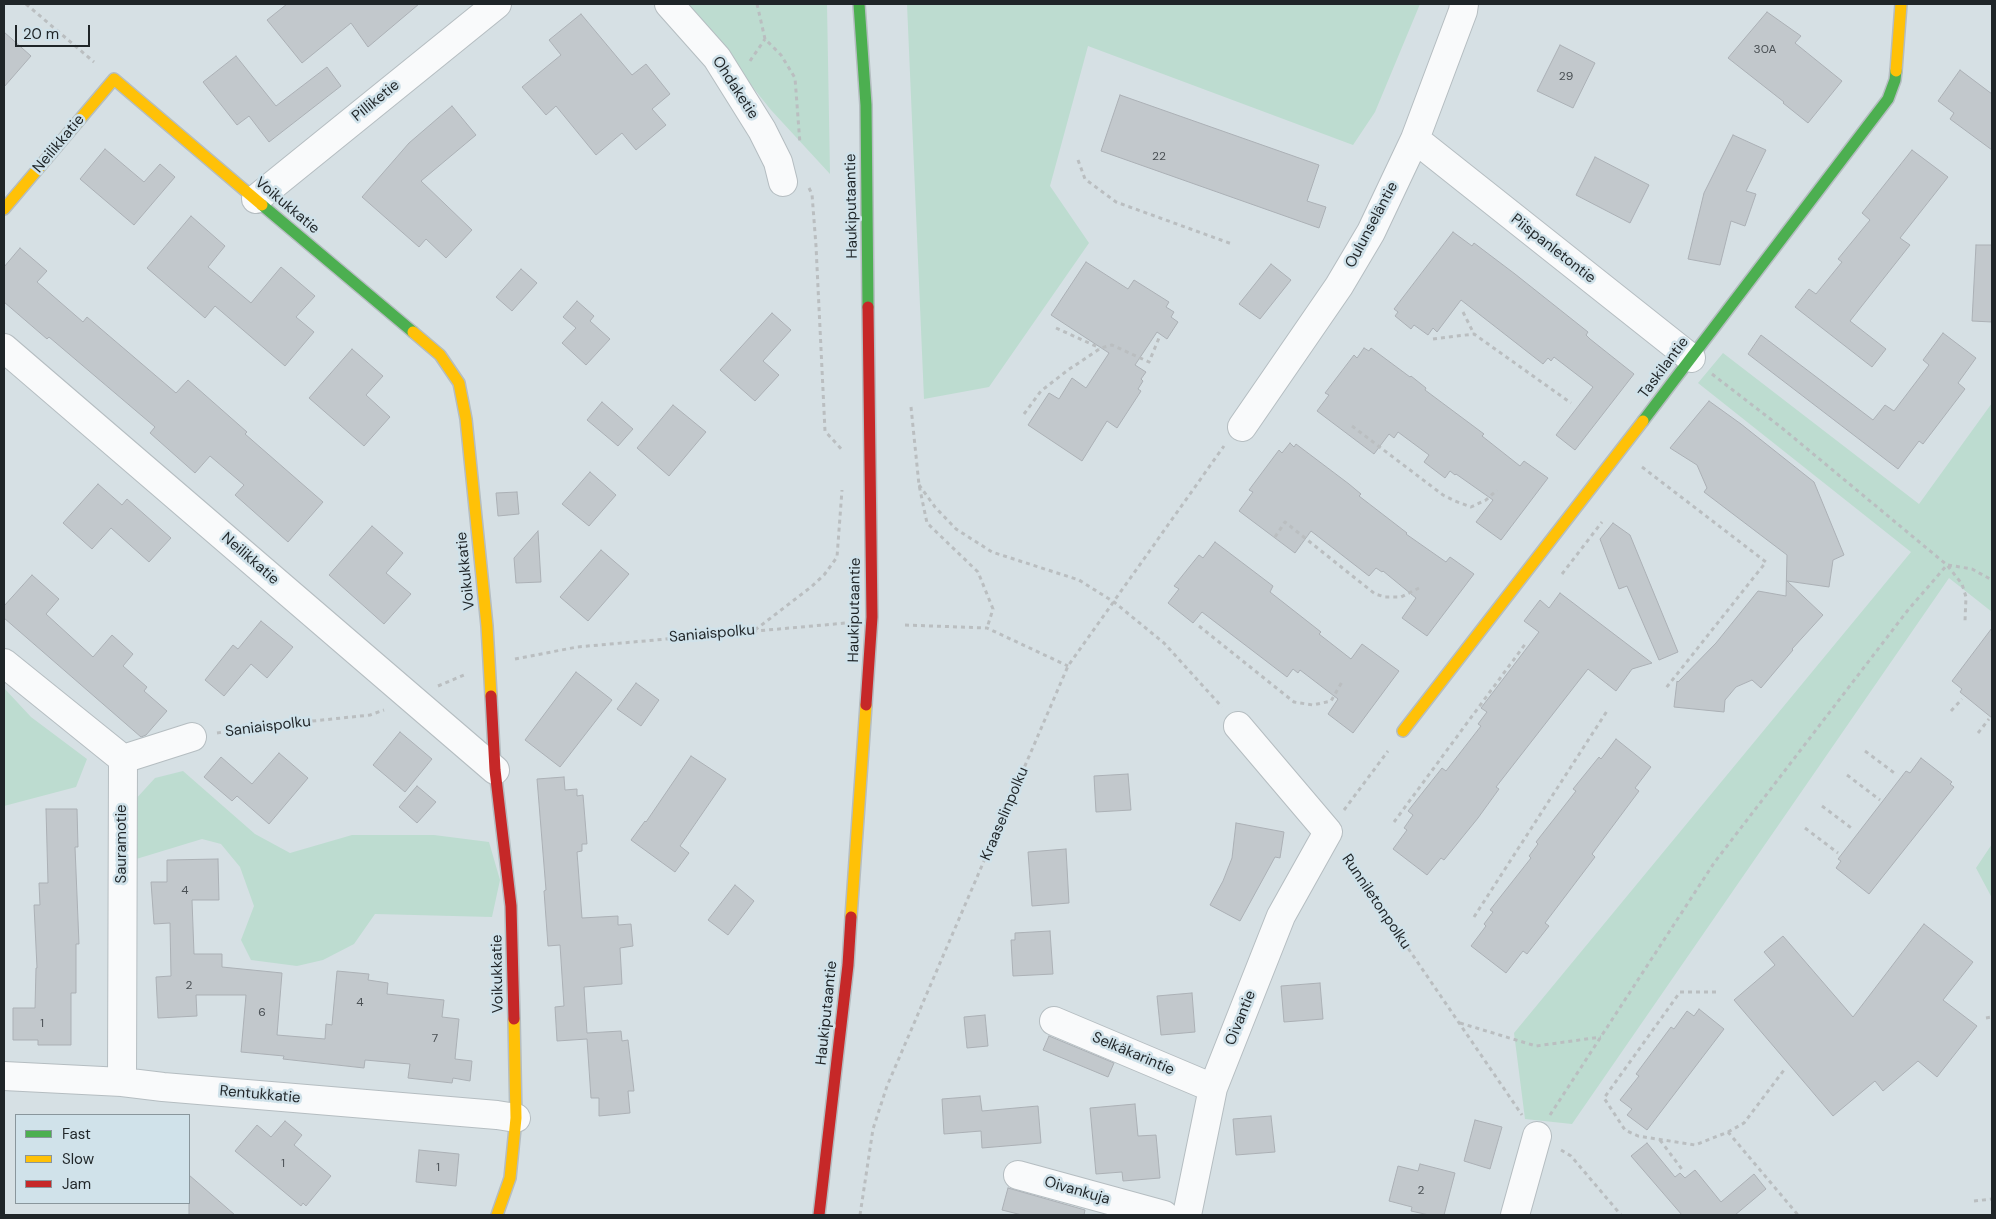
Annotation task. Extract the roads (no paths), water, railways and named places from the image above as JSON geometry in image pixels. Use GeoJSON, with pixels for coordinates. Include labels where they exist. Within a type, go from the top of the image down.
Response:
{"type":"FeatureCollection","features":[{"type":"Feature","properties":{"kind":"street","name":"Pilliketie"},"geometry":{"type":"LineString","coordinates":[[256,199],[497,4]]}},
{"type":"Feature","properties":{"kind":"street","name":"Ohdaketie"},"geometry":{"type":"LineString","coordinates":[[669,4],[717,58],[762,130],[778,162],[794,182]]}},
{"type":"Feature","properties":{"kind":"street","name":"Haukiputaantie"},"geometry":{"type":"LineString","coordinates":[[819,1215],[848,965],[872,617],[866,105],[859,4]]}},
{"type":"Feature","properties":{"kind":"street","name":"Oulunseläntie"},"geometry":{"type":"LineString","coordinates":[[1233,434],[1339,286],[1372,232],[1415,139],[1464,4]]}},
{"type":"Feature","properties":{"kind":"street","name":"Taskilantie"},"geometry":{"type":"LineString","coordinates":[[1403,731],[1621,450],[1888,99],[1895,80],[1901,4]]}},
{"type":"Feature","properties":{"kind":"street","name":"Voikukkatie"},"geometry":{"type":"LineString","coordinates":[[114,79],[440,355],[459,383],[466,419],[487,626],[495,770],[511,906],[516,1118],[510,1178],[497,1215]]}},
{"type":"Feature","properties":{"kind":"street","name":"Neilikkatie"},"geometry":{"type":"LineString","coordinates":[[4,209],[114,79]]}},
{"type":"Feature","properties":{"kind":"street","name":"Piispanletontie"},"geometry":{"type":"LineString","coordinates":[[1415,139],[1691,358]]}},
{"type":"Feature","properties":{"kind":"street","name":"Neilikkatie"},"geometry":{"type":"LineString","coordinates":[[4,348],[495,770]]}},
{"type":"Feature","properties":{"kind":"street"},"geometry":{"type":"LineString","coordinates":[[4,662],[123,759],[192,738]]}},
{"type":"Feature","properties":{"kind":"street","name":"Oivantie"},"geometry":{"type":"LineString","coordinates":[[1186,1215],[1213,1088],[1281,916],[1328,832],[1238,726]]}},
{"type":"Feature","properties":{"kind":"street","name":"Sauramotie"},"geometry":{"type":"LineString","coordinates":[[122,1082],[123,759]]}},
{"type":"Feature","properties":{"kind":"street","name":"Selkäkarintie"},"geometry":{"type":"LineString","coordinates":[[1054,1021],[1213,1088]]}},
{"type":"Feature","properties":{"kind":"street","name":"Rentukkatie"},"geometry":{"type":"LineString","coordinates":[[4,1076],[122,1082],[516,1118]]}},
{"type":"Feature","properties":{"kind":"street"},"geometry":{"type":"LineString","coordinates":[[1516,1215],[1536,1136]]}},
{"type":"Feature","properties":{"kind":"street","name":"Oivankuja"},"geometry":{"type":"LineString","coordinates":[[1018,1175],[1164,1215]]}}]}
